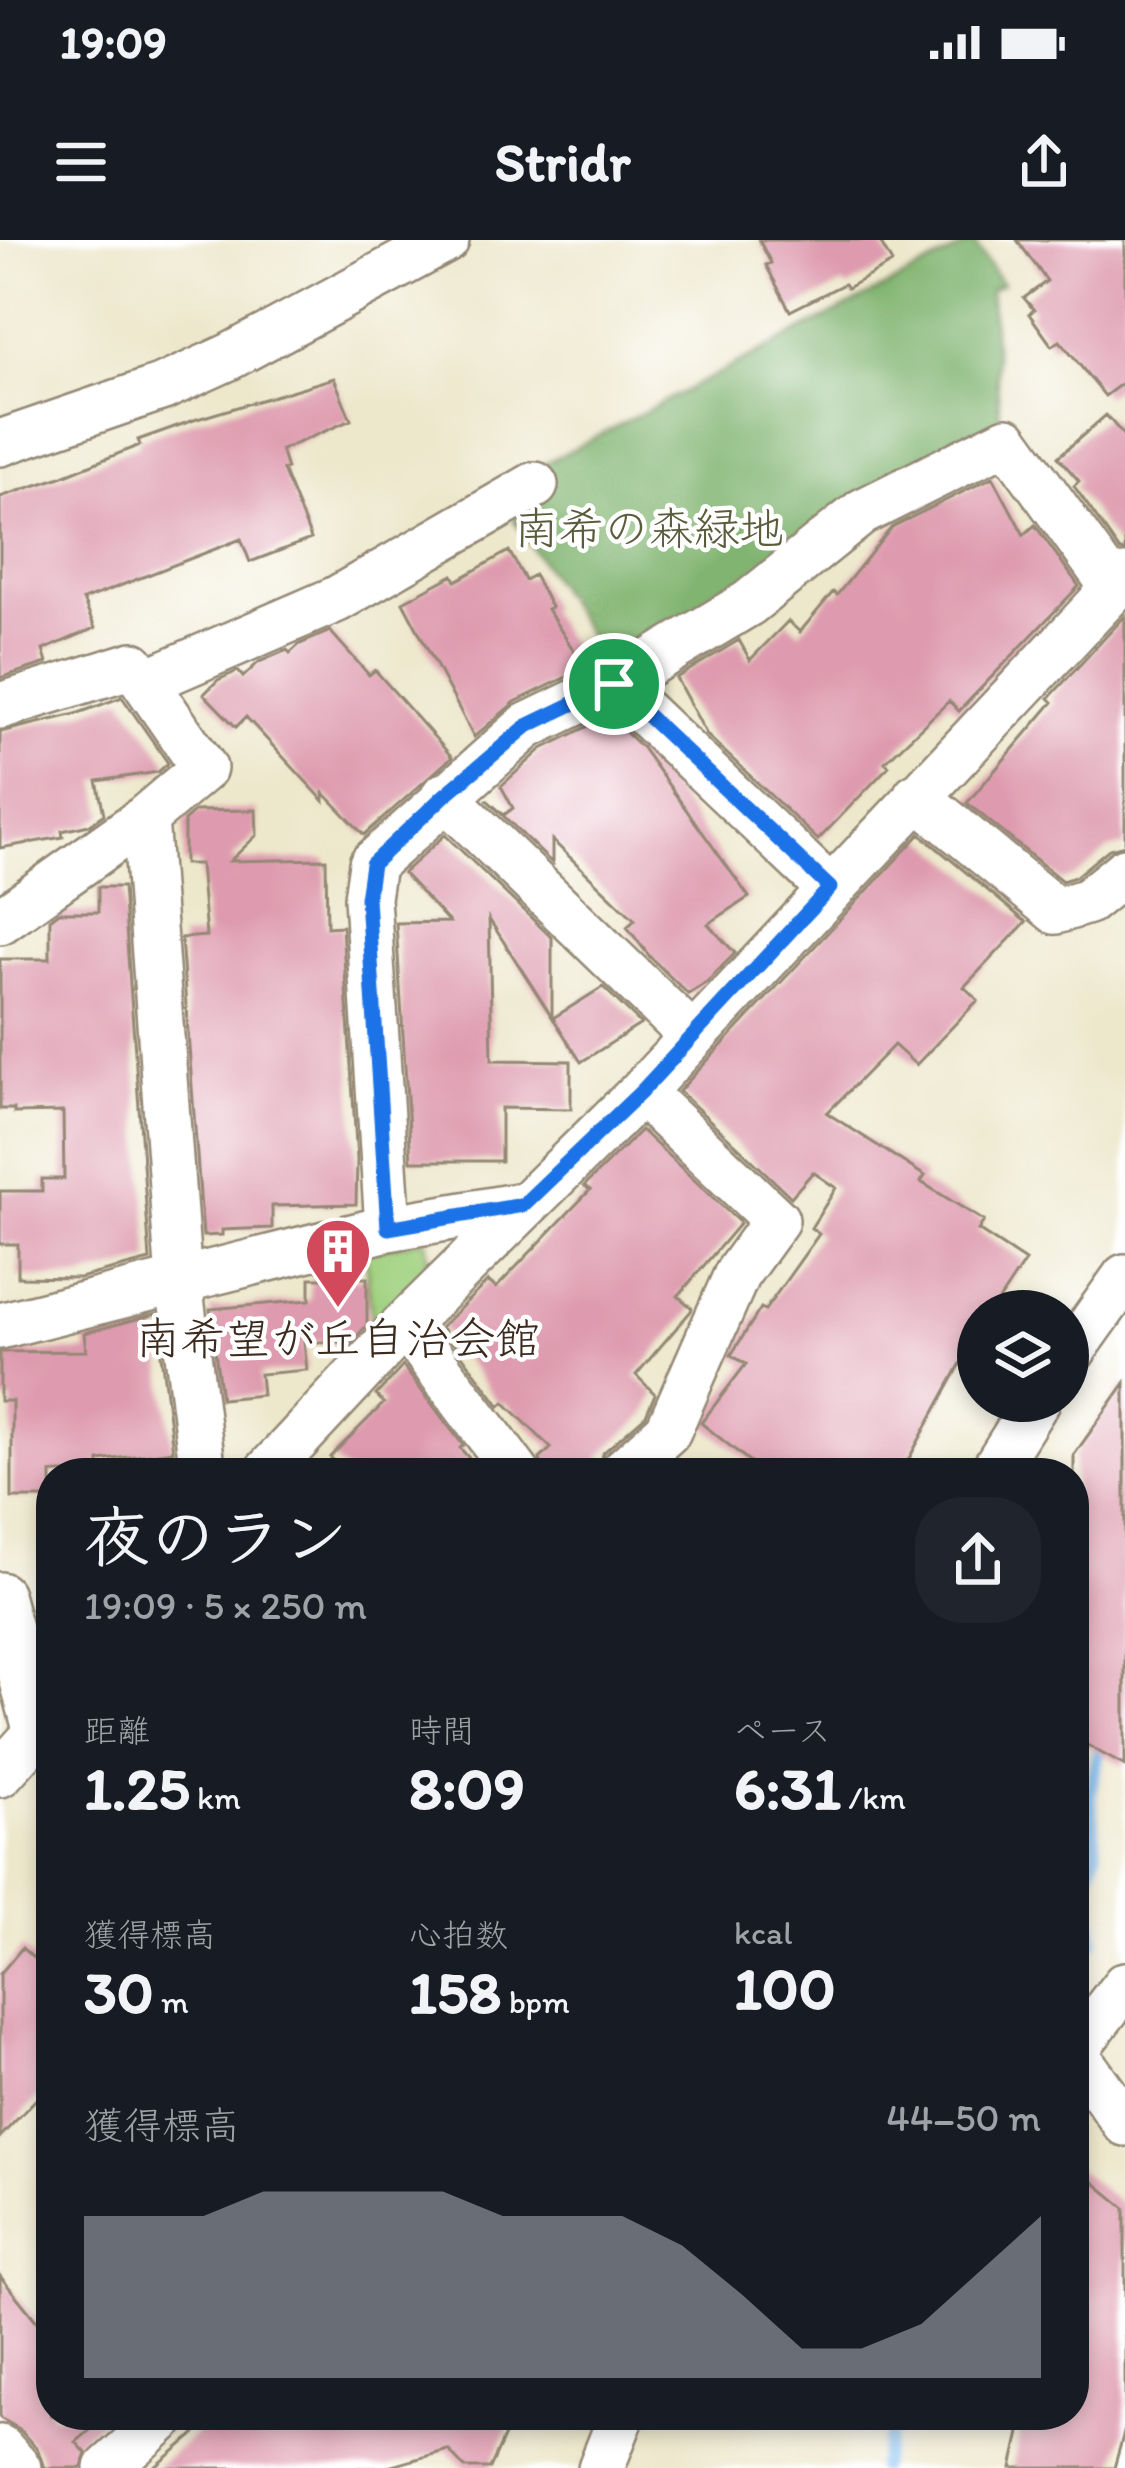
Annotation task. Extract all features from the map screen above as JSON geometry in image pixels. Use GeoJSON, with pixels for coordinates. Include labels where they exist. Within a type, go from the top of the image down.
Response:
{"type":"FeatureCollection","features":[{"type":"Feature","properties":{"kind":"street"},"geometry":{"type":"LineString","coordinates":[[0,443],[163,387],[229,357],[446,240]]}},
{"type":"Feature","properties":{"kind":"street"},"geometry":{"type":"LineString","coordinates":[[280,1458],[405,1324],[641,1092],[1119,582],[1007,440],[862,512],[749,603],[614,684],[527,726],[372,864],[367,898],[388,1228]]}},
{"type":"Feature","properties":{"kind":"street"},"geometry":{"type":"LineString","coordinates":[[145,682],[337,599],[535,485]]}},
{"type":"Feature","properties":{"kind":"street"},"geometry":{"type":"LineString","coordinates":[[0,706],[133,664],[204,768],[145,818],[0,921]]}},
{"type":"Feature","properties":{"kind":"street"},"geometry":{"type":"LineString","coordinates":[[614,684],[830,888]]}},
{"type":"Feature","properties":{"kind":"street"},"geometry":{"type":"LineString","coordinates":[[444,796],[691,1035]]}},
{"type":"Feature","properties":{"kind":"street"},"geometry":{"type":"LineString","coordinates":[[916,796],[1056,910],[1088,902],[1125,871]]}},
{"type":"Feature","properties":{"kind":"street"},"geometry":{"type":"LineString","coordinates":[[145,818],[178,1282],[201,1458]]}},
{"type":"Feature","properties":{"kind":"street"},"geometry":{"type":"LineString","coordinates":[[638,1458],[668,1431],[737,1274],[776,1220],[641,1092]]}},
{"type":"Feature","properties":{"kind":"street"},"geometry":{"type":"LineString","coordinates":[[0,1326],[388,1228],[523,1205]]}},
{"type":"Feature","properties":{"kind":"street"},"geometry":{"type":"LineString","coordinates":[[1089,1328],[1125,1277]]}},
{"type":"Feature","properties":{"kind":"street"},"geometry":{"type":"LineString","coordinates":[[405,1324],[506,1458]]}},
{"type":"Feature","properties":{"kind":"street"},"geometry":{"type":"LineString","coordinates":[[1001,1458],[1024,1422]]}},
{"type":"Feature","properties":{"kind":"street"},"geometry":{"type":"LineString","coordinates":[[0,1594],[36,1701]]}},
{"type":"Feature","properties":{"kind":"street"},"geometry":{"type":"LineString","coordinates":[[0,1774],[36,1734]]}},
{"type":"Feature","properties":{"kind":"street"},"geometry":{"type":"LineString","coordinates":[[1089,2032],[1125,1985]]}},
{"type":"Feature","properties":{"kind":"street"},"geometry":{"type":"LineString","coordinates":[[1089,2073],[1125,2122]]}},
{"type":"Feature","properties":{"kind":"street"},"geometry":{"type":"LineString","coordinates":[[108,2468],[150,2430]]}},
{"type":"Feature","properties":{"kind":"street"},"geometry":{"type":"LineString","coordinates":[[602,2468],[616,2430]]}},
{"type":"Feature","properties":{"kind":"street"},"geometry":{"type":"LineString","coordinates":[[0,2448],[18,2468]]}},
{"type":"Feature","properties":{"kind":"green space","name":"南希の森緑地"},"geometry":{"type":"Polygon","coordinates":[[[973,242],[1002,284],[990,290],[1000,420],[611,670],[514,520],[534,469],[973,242]]]}},
{"type":"Feature","properties":{"kind":"green space"},"geometry":{"type":"Polygon","coordinates":[[[426,1239],[430,1274],[373,1334],[365,1251],[426,1239]]]}},
{"type":"Feature","properties":{"kind":"building"},"geometry":{"type":"Polygon","coordinates":[[[759,240],[879,240],[892,263],[790,311],[759,240]]]}},
{"type":"Feature","properties":{"kind":"building"},"geometry":{"type":"Polygon","coordinates":[[[1017,240],[1125,240],[1125,381],[1105,396],[1060,341],[1052,346],[1029,314],[1034,310],[1024,298],[1047,281],[1017,240]]]}},
{"type":"Feature","properties":{"kind":"building"},"geometry":{"type":"Polygon","coordinates":[[[334,378],[351,420],[281,450],[287,469],[283,470],[311,539],[250,562],[241,539],[83,600],[95,628],[43,650],[47,663],[0,678],[0,497],[58,478],[194,420],[334,378]]]}},
{"type":"Feature","properties":{"kind":"building"},"geometry":{"type":"Polygon","coordinates":[[[1106,415],[1125,437],[1125,551],[1120,551],[1074,486],[1079,481],[1058,457],[1106,415]]]}},
{"type":"Feature","properties":{"kind":"building"},"geometry":{"type":"Polygon","coordinates":[[[993,477],[1024,535],[1035,525],[1079,586],[959,711],[949,701],[885,762],[889,766],[818,840],[707,735],[676,678],[739,640],[750,660],[788,621],[800,632],[892,527],[993,477]]]}},
{"type":"Feature","properties":{"kind":"building"},"geometry":{"type":"Polygon","coordinates":[[[509,551],[525,580],[534,575],[551,607],[547,609],[585,668],[515,702],[474,737],[403,602],[453,575],[456,581],[509,551]]]}},
{"type":"Feature","properties":{"kind":"building"},"geometry":{"type":"Polygon","coordinates":[[[1125,616],[1125,845],[1109,849],[1075,877],[1062,881],[967,803],[1053,702],[1049,698],[1125,616]]]}},
{"type":"Feature","properties":{"kind":"building"},"geometry":{"type":"Polygon","coordinates":[[[330,631],[369,675],[375,670],[452,757],[364,835],[324,793],[324,801],[246,717],[236,727],[204,694],[218,680],[238,671],[243,677],[259,662],[287,650],[290,653],[330,631]]]}},
{"type":"Feature","properties":{"kind":"building"},"geometry":{"type":"Polygon","coordinates":[[[122,697],[168,763],[158,772],[97,781],[104,814],[89,825],[62,831],[63,837],[0,848],[0,732],[76,714],[122,697]]]}},
{"type":"Feature","properties":{"kind":"building"},"geometry":{"type":"Polygon","coordinates":[[[609,716],[642,748],[749,897],[708,924],[735,953],[688,994],[627,927],[635,920],[552,840],[552,863],[486,799],[504,815],[513,808],[501,786],[542,749],[609,716]]]}},
{"type":"Feature","properties":{"kind":"building"},"geometry":{"type":"Polygon","coordinates":[[[256,810],[257,835],[230,861],[326,859],[327,927],[342,926],[356,1204],[272,1206],[272,1228],[222,1230],[222,1235],[203,1236],[181,938],[206,936],[200,864],[184,864],[184,821],[195,811],[256,810]]]}},
{"type":"Feature","properties":{"kind":"building"},"geometry":{"type":"Polygon","coordinates":[[[920,834],[1026,922],[964,987],[978,1000],[916,1065],[894,1045],[827,1113],[925,1176],[921,1182],[984,1221],[978,1230],[1025,1261],[1006,1290],[957,1290],[957,1370],[909,1458],[745,1458],[701,1423],[746,1364],[731,1355],[819,1234],[811,1228],[836,1188],[813,1172],[791,1197],[679,1091],[920,834]]]}},
{"type":"Feature","properties":{"kind":"building"},"geometry":{"type":"Polygon","coordinates":[[[445,835],[552,938],[552,1017],[489,919],[492,1060],[571,1061],[571,1109],[501,1108],[501,1161],[411,1161],[396,923],[449,922],[403,873],[445,835]]]}},
{"type":"Feature","properties":{"kind":"building"},"geometry":{"type":"Polygon","coordinates":[[[98,887],[123,887],[150,1260],[79,1278],[18,1277],[18,1244],[0,1244],[0,1191],[42,1191],[42,1179],[64,1179],[63,1112],[0,1109],[0,959],[50,959],[50,919],[59,912],[98,912],[98,887]]]}},
{"type":"Feature","properties":{"kind":"building"},"geometry":{"type":"Polygon","coordinates":[[[603,987],[641,1024],[581,1062],[553,1018],[603,987]]]}},
{"type":"Feature","properties":{"kind":"building"},"geometry":{"type":"Polygon","coordinates":[[[641,1130],[740,1223],[678,1296],[691,1311],[636,1375],[655,1394],[646,1415],[601,1458],[541,1458],[551,1448],[504,1402],[500,1406],[441,1327],[488,1281],[496,1288],[590,1190],[584,1186],[641,1130]]]}},
{"type":"Feature","properties":{"kind":"building"},"geometry":{"type":"Polygon","coordinates":[[[310,1278],[367,1278],[367,1325],[352,1342],[304,1342],[307,1370],[260,1374],[262,1395],[221,1399],[210,1309],[310,1300],[310,1278]]]}},
{"type":"Feature","properties":{"kind":"building"},"geometry":{"type":"Polygon","coordinates":[[[156,1314],[173,1451],[121,1458],[36,1458],[36,1498],[12,1498],[12,1401],[0,1401],[0,1352],[86,1351],[84,1333],[156,1314]]]}},
{"type":"Feature","properties":{"kind":"building"},"geometry":{"type":"Polygon","coordinates":[[[403,1366],[469,1458],[331,1458],[384,1403],[376,1395],[403,1366]]]}},
{"type":"Feature","properties":{"kind":"building"},"geometry":{"type":"Polygon","coordinates":[[[1125,1383],[1125,1766],[1089,1746],[1089,1458],[1074,1455],[1125,1383]]]}},
{"type":"Feature","properties":{"kind":"building"},"geometry":{"type":"Polygon","coordinates":[[[22,1948],[36,1961],[36,2099],[0,2137],[0,1974],[22,1948]]]}},
{"type":"Feature","properties":{"kind":"building"},"geometry":{"type":"Polygon","coordinates":[[[1089,2178],[1125,2208],[1125,2429],[1114,2468],[1012,2468],[1021,2430],[1089,2430],[1089,2178]]]}},
{"type":"Feature","properties":{"kind":"building"},"geometry":{"type":"Polygon","coordinates":[[[0,2276],[36,2320],[36,2430],[90,2430],[76,2442],[86,2453],[82,2468],[44,2468],[38,2450],[19,2429],[0,2418],[0,2276]]]}},
{"type":"Feature","properties":{"kind":"building"},"geometry":{"type":"Polygon","coordinates":[[[200,2430],[507,2430],[490,2468],[465,2468],[448,2450],[385,2468],[154,2468],[200,2430]]]}},
{"type":"Feature","properties":{"kind":"waterway"},"geometry":{"type":"LineString","coordinates":[[1089,1874],[1096,1854],[1090,1793],[1102,1739]]}},
{"type":"Feature","properties":{"kind":"waterway"},"geometry":{"type":"LineString","coordinates":[[1089,1910],[1094,1941],[1089,1946]]}},
{"type":"Feature","properties":{"kind":"waterway"},"geometry":{"type":"LineString","coordinates":[[880,2468],[891,2430]]}},
{"type":"Feature","properties":{"kind":"place","name":"南希望が丘自治会館"},"geometry":{"type":"Point","coordinates":[338,1310]}},
{"type":"Feature","properties":{"kind":"route"},"geometry":{"type":"LineString","coordinates":[[614,684],[830,888],[641,1092],[523,1205],[388,1228],[367,898],[372,864],[527,726],[614,684]]}}]}
